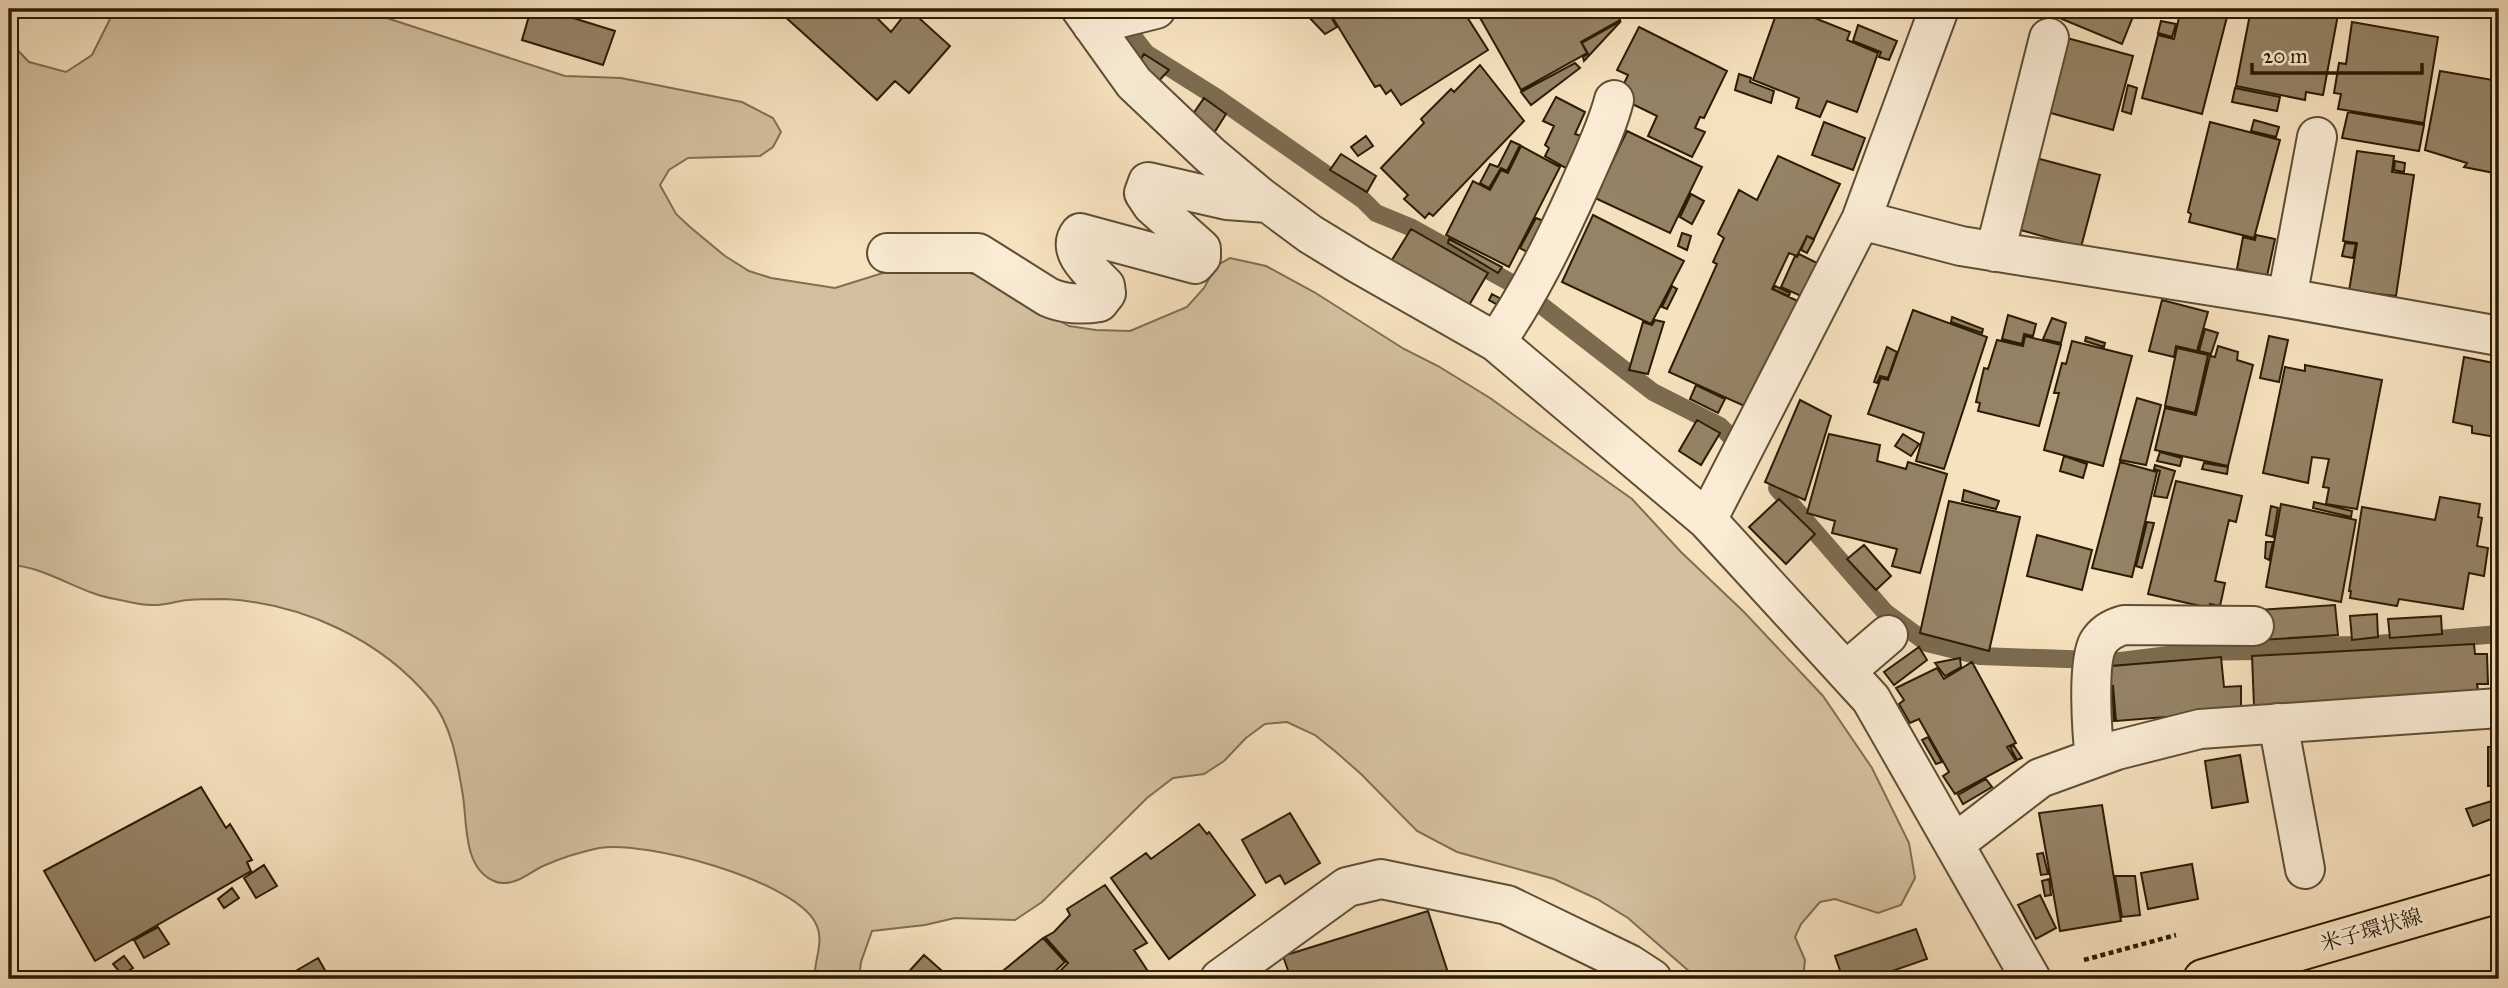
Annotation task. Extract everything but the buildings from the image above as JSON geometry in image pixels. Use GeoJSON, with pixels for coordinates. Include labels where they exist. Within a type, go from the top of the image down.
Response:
{"type":"FeatureCollection","features":[{"type":"Feature","properties":{"kind":"main road","name":"米子環状線"},"geometry":{"type":"LineString","coordinates":[[2203,979],[2499,892]]}},
{"type":"Feature","properties":{"kind":"street"},"geometry":{"type":"LineString","coordinates":[[1157,9],[1087,17],[1133,83],[1210,155],[1268,203],[1310,234],[1359,264],[1496,342],[1707,520],[1871,699],[2031,979]]}},
{"type":"Feature","properties":{"kind":"street"},"geometry":{"type":"LineString","coordinates":[[1707,520],[1861,220],[1939,9]]}},
{"type":"Feature","properties":{"kind":"street"},"geometry":{"type":"LineString","coordinates":[[1995,252],[2049,38]]}},
{"type":"Feature","properties":{"kind":"street"},"geometry":{"type":"LineString","coordinates":[[1496,342],[1522,305],[1549,254],[1608,123],[1614,100]]}},
{"type":"Feature","properties":{"kind":"street"},"geometry":{"type":"LineString","coordinates":[[2287,298],[2317,137]]}},
{"type":"Feature","properties":{"kind":"street"},"geometry":{"type":"LineString","coordinates":[[887,253],[978,253],[1058,302],[1091,304],[1099,302],[1106,293],[1105,286],[1076,253],[1075,242],[1080,233],[1195,264],[1201,257],[1201,249],[1152,205],[1144,193],[1148,182],[1227,200],[1268,203]]}},
{"type":"Feature","properties":{"kind":"street"},"geometry":{"type":"LineString","coordinates":[[1861,220],[1961,246],[2287,298],[2499,336]]}},
{"type":"Feature","properties":{"kind":"street"},"geometry":{"type":"LineString","coordinates":[[2095,758],[2092,732],[2094,667],[2096,646],[2103,635],[2124,625],[2253,626]]}},
{"type":"Feature","properties":{"kind":"street"},"geometry":{"type":"LineString","coordinates":[[1846,671],[1888,635]]}},
{"type":"Feature","properties":{"kind":"street"},"geometry":{"type":"LineString","coordinates":[[1954,844],[2040,778],[2117,750],[2200,729],[2499,708]]}},
{"type":"Feature","properties":{"kind":"street"},"geometry":{"type":"LineString","coordinates":[[2278,723],[2305,869]]}},
{"type":"Feature","properties":{"kind":"street"},"geometry":{"type":"LineString","coordinates":[[1220,979],[1347,887],[1381,879],[1507,905],[1629,964],[1652,979]]}},
{"type":"Feature","properties":{"kind":"shaded area"},"geometry":{"type":"Polygon","coordinates":[[[115,9],[359,9],[565,76],[621,78],[742,102],[773,118],[781,132],[773,147],[760,156],[688,158],[669,170],[660,185],[676,214],[690,227],[725,256],[749,271],[771,278],[835,288],[886,272],[954,270],[979,275],[1069,326],[1130,331],[1187,307],[1204,288],[1216,266],[1230,258],[1266,266],[1490,398],[1632,499],[1823,696],[1872,768],[1909,843],[1915,878],[1901,905],[1878,913],[1835,899],[1820,902],[1801,924],[1795,937],[1805,960],[1803,979],[1698,979],[1628,918],[1597,899],[1554,879],[1457,852],[1417,831],[1336,752],[1315,735],[1287,722],[1265,724],[1246,738],[1224,761],[1204,774],[1173,778],[1147,798],[1042,902],[1015,920],[955,918],[925,925],[872,931],[861,962],[859,979],[815,979],[818,929],[801,906],[749,878],[716,866],[649,850],[599,848],[557,860],[515,881],[494,881],[483,874],[471,853],[458,767],[444,720],[431,700],[389,659],[339,628],[283,608],[226,599],[142,604],[101,596],[36,570],[9,565],[9,41],[29,62],[66,72],[92,55],[115,9]]]}},
{"type":"Feature","properties":{"kind":"waterway"},"geometry":{"type":"LineString","coordinates":[[1118,17],[1146,53],[1216,97],[1363,200],[1376,213],[1410,227],[1515,285],[1653,392],[1720,426],[1736,442]]}},
{"type":"Feature","properties":{"kind":"waterway"},"geometry":{"type":"LineString","coordinates":[[1777,488],[1885,612],[1927,643],[1980,656],[2121,661],[2192,652],[2256,651],[2287,646],[2365,645],[2499,634]]}}]}
